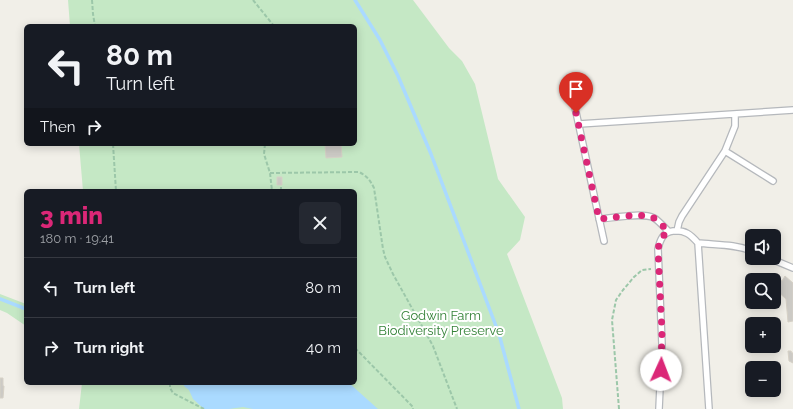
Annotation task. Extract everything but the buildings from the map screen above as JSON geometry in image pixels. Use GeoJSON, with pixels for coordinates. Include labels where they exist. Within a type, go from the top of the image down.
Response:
{"type":"FeatureCollection","features":[{"type":"Feature","properties":{"kind":"lane"},"geometry":{"type":"LineString","coordinates":[[574,103],[604,241]]}},
{"type":"Feature","properties":{"kind":"lane"},"geometry":{"type":"LineString","coordinates":[[579,124],[793,110]]}},
{"type":"Feature","properties":{"kind":"lane"},"geometry":{"type":"LineString","coordinates":[[677,231],[682,216],[725,151],[735,126],[735,114]]}},
{"type":"Feature","properties":{"kind":"lane"},"geometry":{"type":"LineString","coordinates":[[725,151],[773,181]]}},
{"type":"Feature","properties":{"kind":"lane"},"geometry":{"type":"LineString","coordinates":[[599,219],[636,215],[648,216],[657,221],[668,232]]}},
{"type":"Feature","properties":{"kind":"lane"},"geometry":{"type":"LineString","coordinates":[[660,409],[662,344],[658,249],[659,241],[668,232],[682,231],[693,237],[698,243],[710,409]]}},
{"type":"Feature","properties":{"kind":"lane"},"geometry":{"type":"LineString","coordinates":[[698,243],[745,249]]}},
{"type":"Feature","properties":{"kind":"lane"},"geometry":{"type":"LineString","coordinates":[[781,263],[793,268]]}},
{"type":"Feature","properties":{"kind":"path"},"geometry":{"type":"LineString","coordinates":[[92,0],[92,14],[95,24]]}},
{"type":"Feature","properties":{"kind":"path"},"geometry":{"type":"LineString","coordinates":[[253,0],[272,24]]}},
{"type":"Feature","properties":{"kind":"path"},"geometry":{"type":"LineString","coordinates":[[113,146],[116,189]]}},
{"type":"Feature","properties":{"kind":"path"},"geometry":{"type":"LineString","coordinates":[[265,146],[264,154],[270,173],[272,189]]}},
{"type":"Feature","properties":{"kind":"path"},"geometry":{"type":"LineString","coordinates":[[270,173],[359,172],[367,177],[374,188],[385,257],[433,346],[457,409]]}},
{"type":"Feature","properties":{"kind":"path"},"geometry":{"type":"LineString","coordinates":[[619,409],[612,320],[616,300],[634,277],[642,270],[658,267]]}},
{"type":"Feature","properties":{"kind":"path"},"geometry":{"type":"LineString","coordinates":[[357,350],[413,407],[413,409]]}},
{"type":"Feature","properties":{"kind":"path"},"geometry":{"type":"LineString","coordinates":[[170,385],[173,393],[204,409]]}},
{"type":"Feature","properties":{"kind":"green space","name":"Godwin Farm Biodiversity Preserve"},"geometry":{"type":"Polygon","coordinates":[[[68,0],[413,0],[449,48],[462,61],[475,84],[498,179],[525,217],[520,240],[507,254],[562,398],[563,409],[79,409],[82,385],[357,385],[357,189],[83,189],[79,146],[357,146],[357,24],[70,24],[68,0]]]}},
{"type":"Feature","properties":{"kind":"green space"},"geometry":{"type":"Polygon","coordinates":[[[0,294],[24,303],[24,325],[7,313],[0,310],[0,294]]]}},
{"type":"Feature","properties":{"kind":"water"},"geometry":{"type":"Polygon","coordinates":[[[184,385],[351,385],[378,409],[253,409],[243,407],[229,409],[204,409],[193,399],[189,390],[184,385]]]}},
{"type":"Feature","properties":{"kind":"waterway"},"geometry":{"type":"LineString","coordinates":[[355,0],[380,40],[398,76],[431,154],[499,334],[519,409]]}},
{"type":"Feature","properties":{"kind":"waterway"},"geometry":{"type":"LineString","coordinates":[[0,299],[24,308]]}},
{"type":"Feature","properties":{"kind":"route"},"geometry":{"type":"LineString","coordinates":[[576,113],[599,219],[636,215],[648,216],[657,221],[668,232],[659,241],[658,249],[662,332],[661,370]]}}]}
